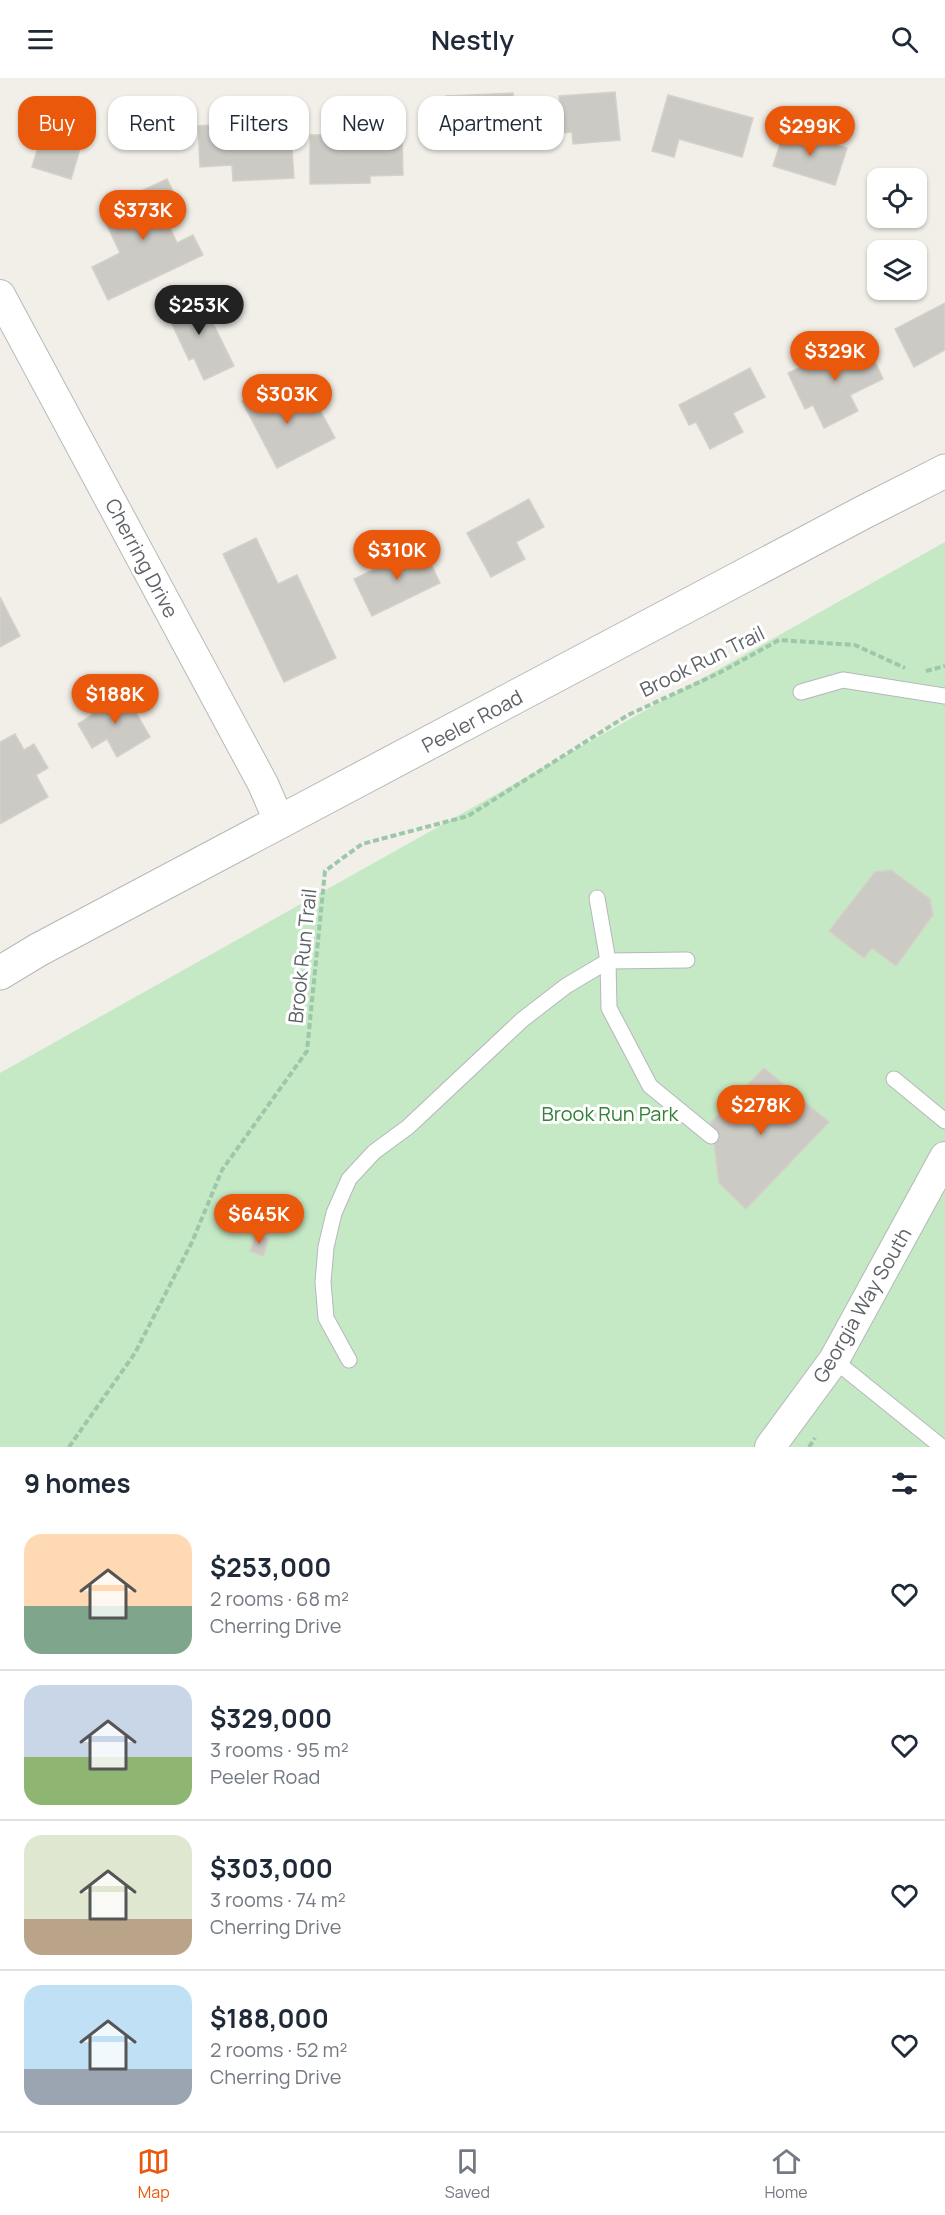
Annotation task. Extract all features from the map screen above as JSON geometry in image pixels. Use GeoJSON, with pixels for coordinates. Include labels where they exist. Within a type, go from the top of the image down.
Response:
{"type":"FeatureCollection","features":[{"type":"Feature","properties":{"kind":"street","name":"Cherring Drive"},"geometry":{"type":"LineString","coordinates":[[0,295],[257,773],[280,823]]}},
{"type":"Feature","properties":{"kind":"street","name":"Peeler Road"},"geometry":{"type":"LineString","coordinates":[[0,973],[38,950],[945,471]]}},
{"type":"Feature","properties":{"kind":"street","name":"Georgia Way South"},"geometry":{"type":"LineString","coordinates":[[770,1447],[834,1360],[945,1157]]}},
{"type":"Feature","properties":{"kind":"lane"},"geometry":{"type":"LineString","coordinates":[[801,692],[843,680],[945,696]]}},
{"type":"Feature","properties":{"kind":"lane"},"geometry":{"type":"LineString","coordinates":[[597,898],[608,961],[609,1008],[650,1086],[711,1136]]}},
{"type":"Feature","properties":{"kind":"lane"},"geometry":{"type":"LineString","coordinates":[[349,1360],[326,1318],[323,1282],[326,1247],[334,1213],[349,1179],[374,1152],[408,1127],[522,1020],[566,986],[608,961],[687,960]]}},
{"type":"Feature","properties":{"kind":"lane"},"geometry":{"type":"LineString","coordinates":[[894,1079],[945,1121]]}},
{"type":"Feature","properties":{"kind":"lane"},"geometry":{"type":"LineString","coordinates":[[834,1360],[942,1447]]}},
{"type":"Feature","properties":{"kind":"path","name":"Brook Run Trail"},"geometry":{"type":"LineString","coordinates":[[69,1447],[135,1353],[192,1242],[222,1170],[307,1052],[326,871],[362,844],[468,816],[628,715],[719,673],[779,640],[855,645],[908,669]]}},
{"type":"Feature","properties":{"kind":"path"},"geometry":{"type":"LineString","coordinates":[[918,673],[945,666]]}},
{"type":"Feature","properties":{"kind":"green space","name":"Brook Run Park"},"geometry":{"type":"Polygon","coordinates":[[[945,542],[945,1447],[0,1447],[0,1073],[945,542]]]}},
{"type":"Feature","properties":{"kind":"building"},"geometry":{"type":"Polygon","coordinates":[[[615,92],[620,140],[573,144],[572,132],[564,133],[564,96],[559,96],[615,92]]]}},
{"type":"Feature","properties":{"kind":"building"},"geometry":{"type":"Polygon","coordinates":[[[513,93],[513,96],[446,96],[513,93]]]}},
{"type":"Feature","properties":{"kind":"building"},"geometry":{"type":"Polygon","coordinates":[[[668,95],[753,118],[742,157],[679,139],[674,157],[652,151],[668,95]]]}},
{"type":"Feature","properties":{"kind":"building"},"geometry":{"type":"Polygon","coordinates":[[[209,125],[209,150],[292,150],[294,178],[233,181],[232,165],[200,167],[198,126],[209,125]]]}},
{"type":"Feature","properties":{"kind":"building"},"geometry":{"type":"Polygon","coordinates":[[[785,129],[847,148],[835,185],[773,166],[785,129]]]}},
{"type":"Feature","properties":{"kind":"building"},"geometry":{"type":"Polygon","coordinates":[[[310,135],[321,135],[321,150],[402,150],[403,175],[370,176],[370,183],[310,184],[310,135]]]}},
{"type":"Feature","properties":{"kind":"building"},"geometry":{"type":"Polygon","coordinates":[[[37,150],[80,150],[71,179],[32,167],[37,150]]]}},
{"type":"Feature","properties":{"kind":"building"},"geometry":{"type":"Polygon","coordinates":[[[167,179],[180,206],[164,214],[177,243],[193,235],[203,255],[108,300],[92,267],[120,253],[100,210],[167,179]]]}},
{"type":"Feature","properties":{"kind":"building"},"geometry":{"type":"Polygon","coordinates":[[[198,293],[234,366],[204,380],[194,358],[189,360],[165,309],[198,293]]]}},
{"type":"Feature","properties":{"kind":"building"},"geometry":{"type":"Polygon","coordinates":[[[945,303],[945,350],[914,367],[895,329],[945,303]]]}},
{"type":"Feature","properties":{"kind":"building"},"geometry":{"type":"Polygon","coordinates":[[[850,343],[855,354],[868,347],[883,379],[850,395],[858,411],[824,428],[813,405],[805,409],[788,373],[850,343]]]}},
{"type":"Feature","properties":{"kind":"building"},"geometry":{"type":"Polygon","coordinates":[[[750,368],[765,397],[733,413],[743,432],[710,449],[696,422],[689,425],[679,405],[750,368]]]}},
{"type":"Feature","properties":{"kind":"building"},"geometry":{"type":"Polygon","coordinates":[[[278,382],[292,409],[313,397],[335,438],[277,468],[242,401],[278,382]]]}},
{"type":"Feature","properties":{"kind":"building"},"geometry":{"type":"Polygon","coordinates":[[[529,499],[544,527],[516,542],[525,559],[491,577],[467,533],[529,499]]]}},
{"type":"Feature","properties":{"kind":"building"},"geometry":{"type":"Polygon","coordinates":[[[256,538],[278,584],[297,575],[336,658],[284,682],[223,554],[256,538]]]}},
{"type":"Feature","properties":{"kind":"building"},"geometry":{"type":"Polygon","coordinates":[[[422,546],[440,583],[372,616],[354,579],[422,546]]]}},
{"type":"Feature","properties":{"kind":"building"},"geometry":{"type":"Polygon","coordinates":[[[0,597],[20,636],[0,647],[0,597]]]}},
{"type":"Feature","properties":{"kind":"building"},"geometry":{"type":"Polygon","coordinates":[[[123,690],[150,737],[117,757],[107,739],[92,748],[78,724],[92,715],[89,710],[123,690]]]}},
{"type":"Feature","properties":{"kind":"building"},"geometry":{"type":"Polygon","coordinates":[[[15,734],[24,750],[34,744],[48,768],[36,775],[48,797],[0,824],[0,742],[15,734]]]}},
{"type":"Feature","properties":{"kind":"building"},"geometry":{"type":"Polygon","coordinates":[[[891,870],[930,899],[933,915],[896,966],[872,948],[864,958],[829,931],[875,872],[891,870]]]}},
{"type":"Feature","properties":{"kind":"building"},"geometry":{"type":"Polygon","coordinates":[[[764,1068],[829,1122],[746,1209],[719,1183],[711,1122],[764,1068]]]}},
{"type":"Feature","properties":{"kind":"building"},"geometry":{"type":"Polygon","coordinates":[[[256,1234],[269,1239],[263,1256],[250,1251],[256,1234]]]}}]}
